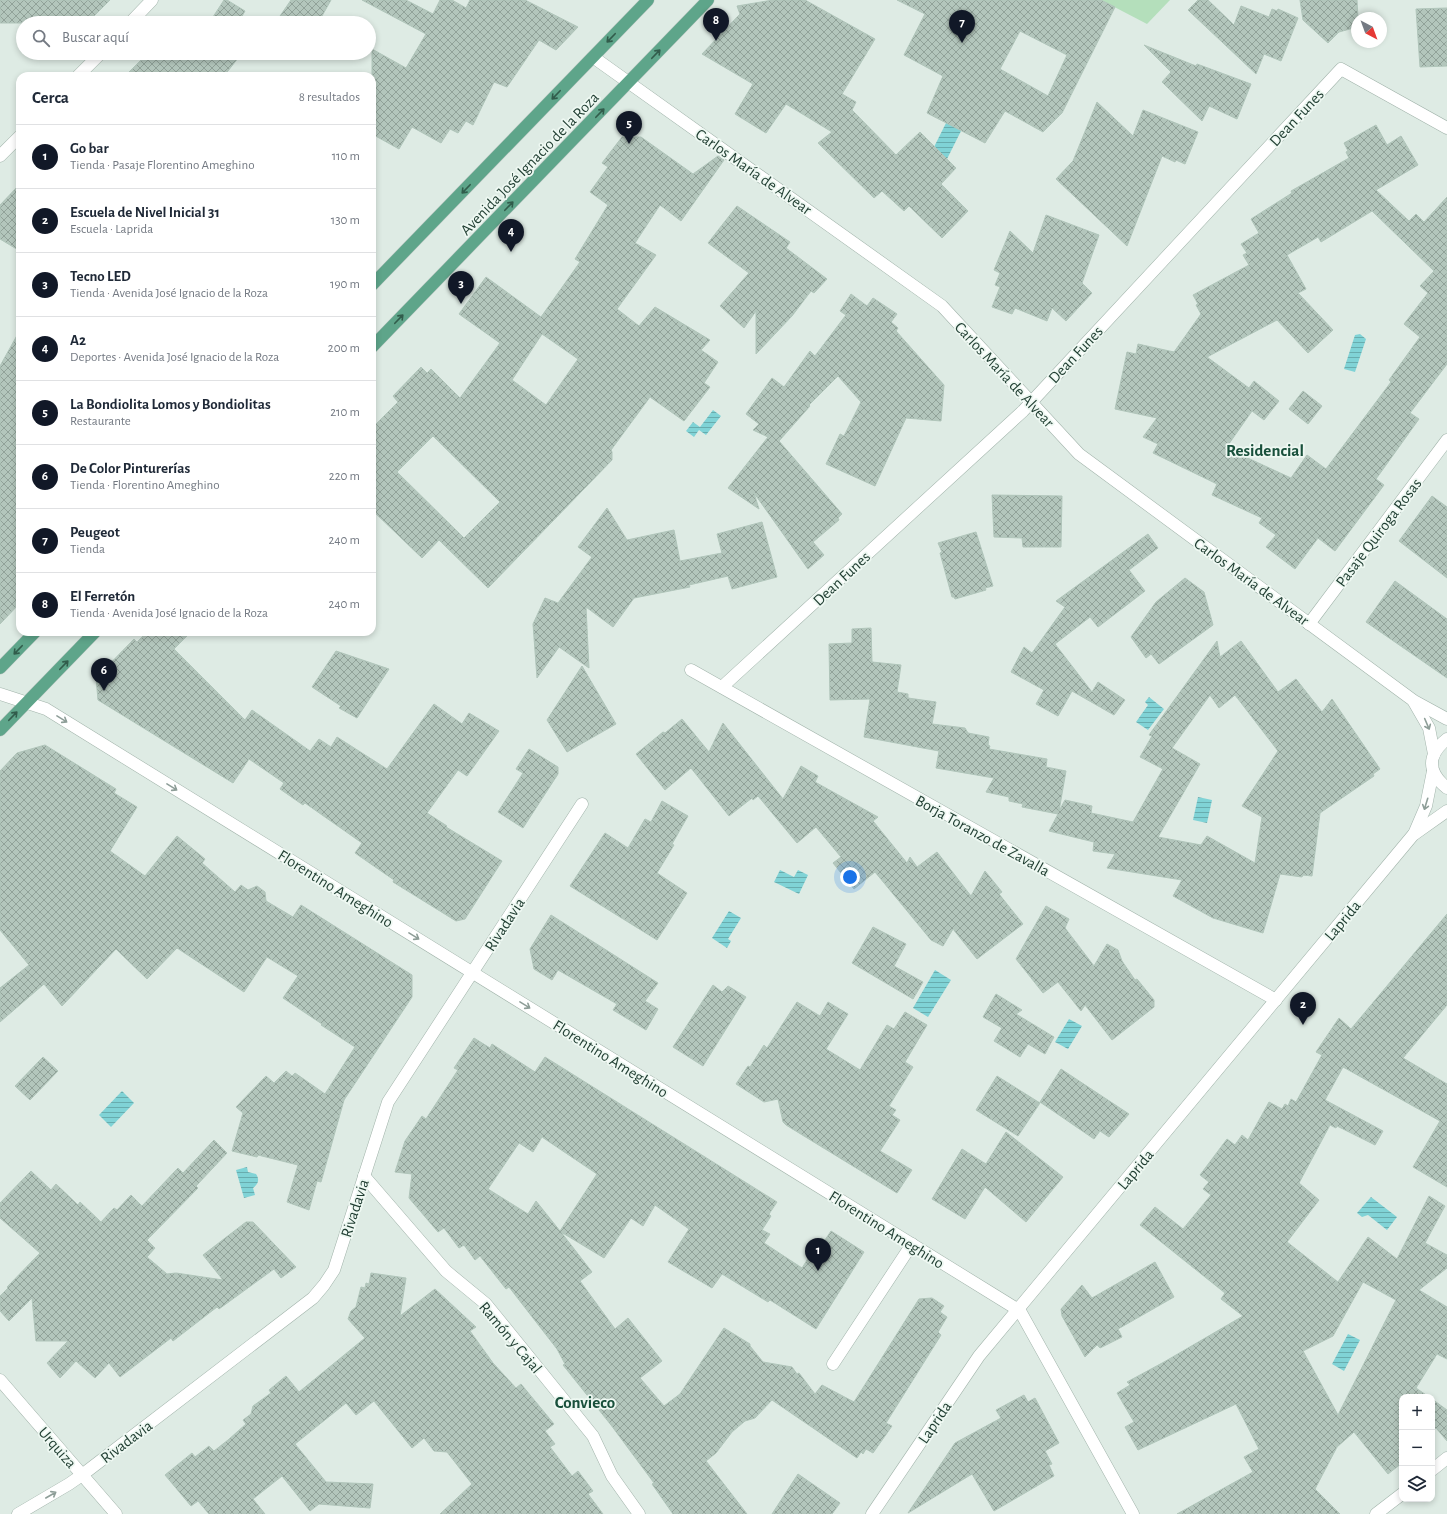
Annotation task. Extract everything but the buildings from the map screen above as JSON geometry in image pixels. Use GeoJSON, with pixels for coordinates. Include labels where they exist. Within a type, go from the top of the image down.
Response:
{"type":"FeatureCollection","features":[{"type":"Feature","properties":{"kind":"main road","name":"Avenida José Ignacio de la Roza"},"geometry":{"type":"LineString","coordinates":[[376,281],[648,0]]}},
{"type":"Feature","properties":{"kind":"main road","name":"Avenida José Ignacio de la Roza"},"geometry":{"type":"LineString","coordinates":[[376,343],[708,0]]}},
{"type":"Feature","properties":{"kind":"main road"},"geometry":{"type":"LineString","coordinates":[[0,668],[31,636]]}},
{"type":"Feature","properties":{"kind":"main road"},"geometry":{"type":"LineString","coordinates":[[0,730],[91,636]]}},
{"type":"Feature","properties":{"kind":"street"},"geometry":{"type":"LineString","coordinates":[[137,16],[152,0]]}},
{"type":"Feature","properties":{"kind":"street","name":"Carlos María de Alvear"},"geometry":{"type":"LineString","coordinates":[[593,57],[942,306],[1079,454],[1410,698],[1436,714],[1447,718]]}},
{"type":"Feature","properties":{"kind":"street"},"geometry":{"type":"LineString","coordinates":[[82,72],[94,60]]}},
{"type":"Feature","properties":{"kind":"street","name":"Dean Funes"},"geometry":{"type":"LineString","coordinates":[[722,687],[1031,402],[1341,69],[1447,128]]}},
{"type":"Feature","properties":{"kind":"street"},"geometry":{"type":"LineString","coordinates":[[0,156],[16,140]]}},
{"type":"Feature","properties":{"kind":"street","name":"Pasaje Quiroga Rosas"},"geometry":{"type":"LineString","coordinates":[[1309,624],[1447,440]]}},
{"type":"Feature","properties":{"kind":"street","name":"Borja Toranzo de Zavalla"},"geometry":{"type":"LineString","coordinates":[[691,670],[1276,1000]]}},
{"type":"Feature","properties":{"kind":"street","name":"Florentino Ameghino"},"geometry":{"type":"LineString","coordinates":[[0,694],[46,709],[1020,1311],[1133,1514]]}},
{"type":"Feature","properties":{"kind":"street","name":"Carlos María de Alvear"},"geometry":{"type":"LineString","coordinates":[[1410,698],[1420,710],[1427,723],[1432,738],[1434,754],[1432,765],[1433,771]]}},
{"type":"Feature","properties":{"kind":"street"},"geometry":{"type":"LineString","coordinates":[[1434,754],[1437,748],[1447,739]]}},
{"type":"Feature","properties":{"kind":"street"},"geometry":{"type":"LineString","coordinates":[[1433,771],[1438,780],[1447,788]]}},
{"type":"Feature","properties":{"kind":"street","name":"Laprida"},"geometry":{"type":"LineString","coordinates":[[872,1514],[979,1356],[1413,835],[1426,806],[1433,771]]}},
{"type":"Feature","properties":{"kind":"street","name":"Rivadavia"},"geometry":{"type":"LineString","coordinates":[[18,1514],[82,1475],[317,1294],[334,1270],[388,1102],[582,804]]}},
{"type":"Feature","properties":{"kind":"street","name":"Laprida"},"geometry":{"type":"LineString","coordinates":[[1413,835],[1447,812]]}},
{"type":"Feature","properties":{"kind":"street","name":"Ramón y Cajal"},"geometry":{"type":"LineString","coordinates":[[364,1176],[446,1271],[486,1304],[592,1436],[612,1476],[639,1514]]}},
{"type":"Feature","properties":{"kind":"street"},"geometry":{"type":"LineString","coordinates":[[833,1364],[912,1244]]}},
{"type":"Feature","properties":{"kind":"street","name":"Urquiza"},"geometry":{"type":"LineString","coordinates":[[0,1380],[116,1514]]}},
{"type":"Feature","properties":{"kind":"street"},"geometry":{"type":"LineString","coordinates":[[1435,1468],[1447,1458]]}},
{"type":"Feature","properties":{"kind":"street"},"geometry":{"type":"LineString","coordinates":[[1376,1514],[1399,1496]]}},
{"type":"Feature","properties":{"kind":"green space"},"geometry":{"type":"Polygon","coordinates":[[[1101,0],[1170,0],[1147,24],[1101,0]]]}},
{"type":"Feature","properties":{"kind":"water"},"geometry":{"type":"Polygon","coordinates":[[[948,119],[963,127],[944,165],[929,157],[948,119]]]}},
{"type":"Feature","properties":{"kind":"water"},"geometry":{"type":"Polygon","coordinates":[[[1360,334],[1366,339],[1355,372],[1344,369],[1355,335],[1360,334]]]}},
{"type":"Feature","properties":{"kind":"water"},"geometry":{"type":"Polygon","coordinates":[[[713,410],[721,416],[706,435],[699,430],[694,437],[686,431],[693,422],[700,427],[713,410]]]}},
{"type":"Feature","properties":{"kind":"water"},"geometry":{"type":"Polygon","coordinates":[[[1149,697],[1164,709],[1148,730],[1136,722],[1148,705],[1145,702],[1149,697]]]}},
{"type":"Feature","properties":{"kind":"water"},"geometry":{"type":"Polygon","coordinates":[[[1198,797],[1212,800],[1207,823],[1193,820],[1198,797]]]}},
{"type":"Feature","properties":{"kind":"water"},"geometry":{"type":"Polygon","coordinates":[[[780,870],[794,877],[798,870],[808,875],[799,894],[774,882],[780,870]]]}},
{"type":"Feature","properties":{"kind":"water"},"geometry":{"type":"Polygon","coordinates":[[[729,911],[741,918],[728,939],[731,941],[727,948],[712,938],[729,911]]]}},
{"type":"Feature","properties":{"kind":"water"},"geometry":{"type":"Polygon","coordinates":[[[935,970],[951,980],[928,1017],[913,1008],[935,970]]]}},
{"type":"Feature","properties":{"kind":"water"},"geometry":{"type":"Polygon","coordinates":[[[1069,1019],[1082,1026],[1068,1049],[1055,1042],[1069,1019]]]}},
{"type":"Feature","properties":{"kind":"water"},"geometry":{"type":"Polygon","coordinates":[[[122,1091],[134,1103],[111,1127],[99,1115],[122,1091]]]}},
{"type":"Feature","properties":{"kind":"water"},"geometry":{"type":"Polygon","coordinates":[[[247,1167],[248,1172],[256,1174],[258,1180],[253,1188],[255,1195],[244,1198],[236,1170],[247,1167]]]}},
{"type":"Feature","properties":{"kind":"water"},"geometry":{"type":"Polygon","coordinates":[[[1371,1197],[1397,1217],[1387,1230],[1368,1215],[1362,1217],[1357,1213],[1371,1197]]]}},
{"type":"Feature","properties":{"kind":"water"},"geometry":{"type":"Polygon","coordinates":[[[1348,1334],[1360,1340],[1344,1371],[1332,1364],[1348,1334]]]}},
{"type":"Feature","properties":{"kind":"place","name":"El Ferretón"},"geometry":{"type":"Point","coordinates":[716,41]}},
{"type":"Feature","properties":{"kind":"place","name":"Peugeot"},"geometry":{"type":"Point","coordinates":[962,43]}},
{"type":"Feature","properties":{"kind":"place","name":"La Bondiolita Lomos y Bondiolitas"},"geometry":{"type":"Point","coordinates":[629,144]}},
{"type":"Feature","properties":{"kind":"place","name":"A2"},"geometry":{"type":"Point","coordinates":[511,252]}},
{"type":"Feature","properties":{"kind":"place","name":"Tecno LED"},"geometry":{"type":"Point","coordinates":[461,304]}},
{"type":"Feature","properties":{"kind":"place","name":"De Color Pinturerías"},"geometry":{"type":"Point","coordinates":[104,691]}},
{"type":"Feature","properties":{"kind":"place","name":"Escuela de Nivel Inicial 31"},"geometry":{"type":"Point","coordinates":[1303,1025]}},
{"type":"Feature","properties":{"kind":"place","name":"Go bar"},"geometry":{"type":"Point","coordinates":[818,1271]}},
{"type":"Feature","properties":{"kind":"district","name":"Residencial"},"geometry":{"type":"Point","coordinates":[1265,450]}},
{"type":"Feature","properties":{"kind":"district","name":"Convieco"},"geometry":{"type":"Point","coordinates":[585,1402]}}]}
